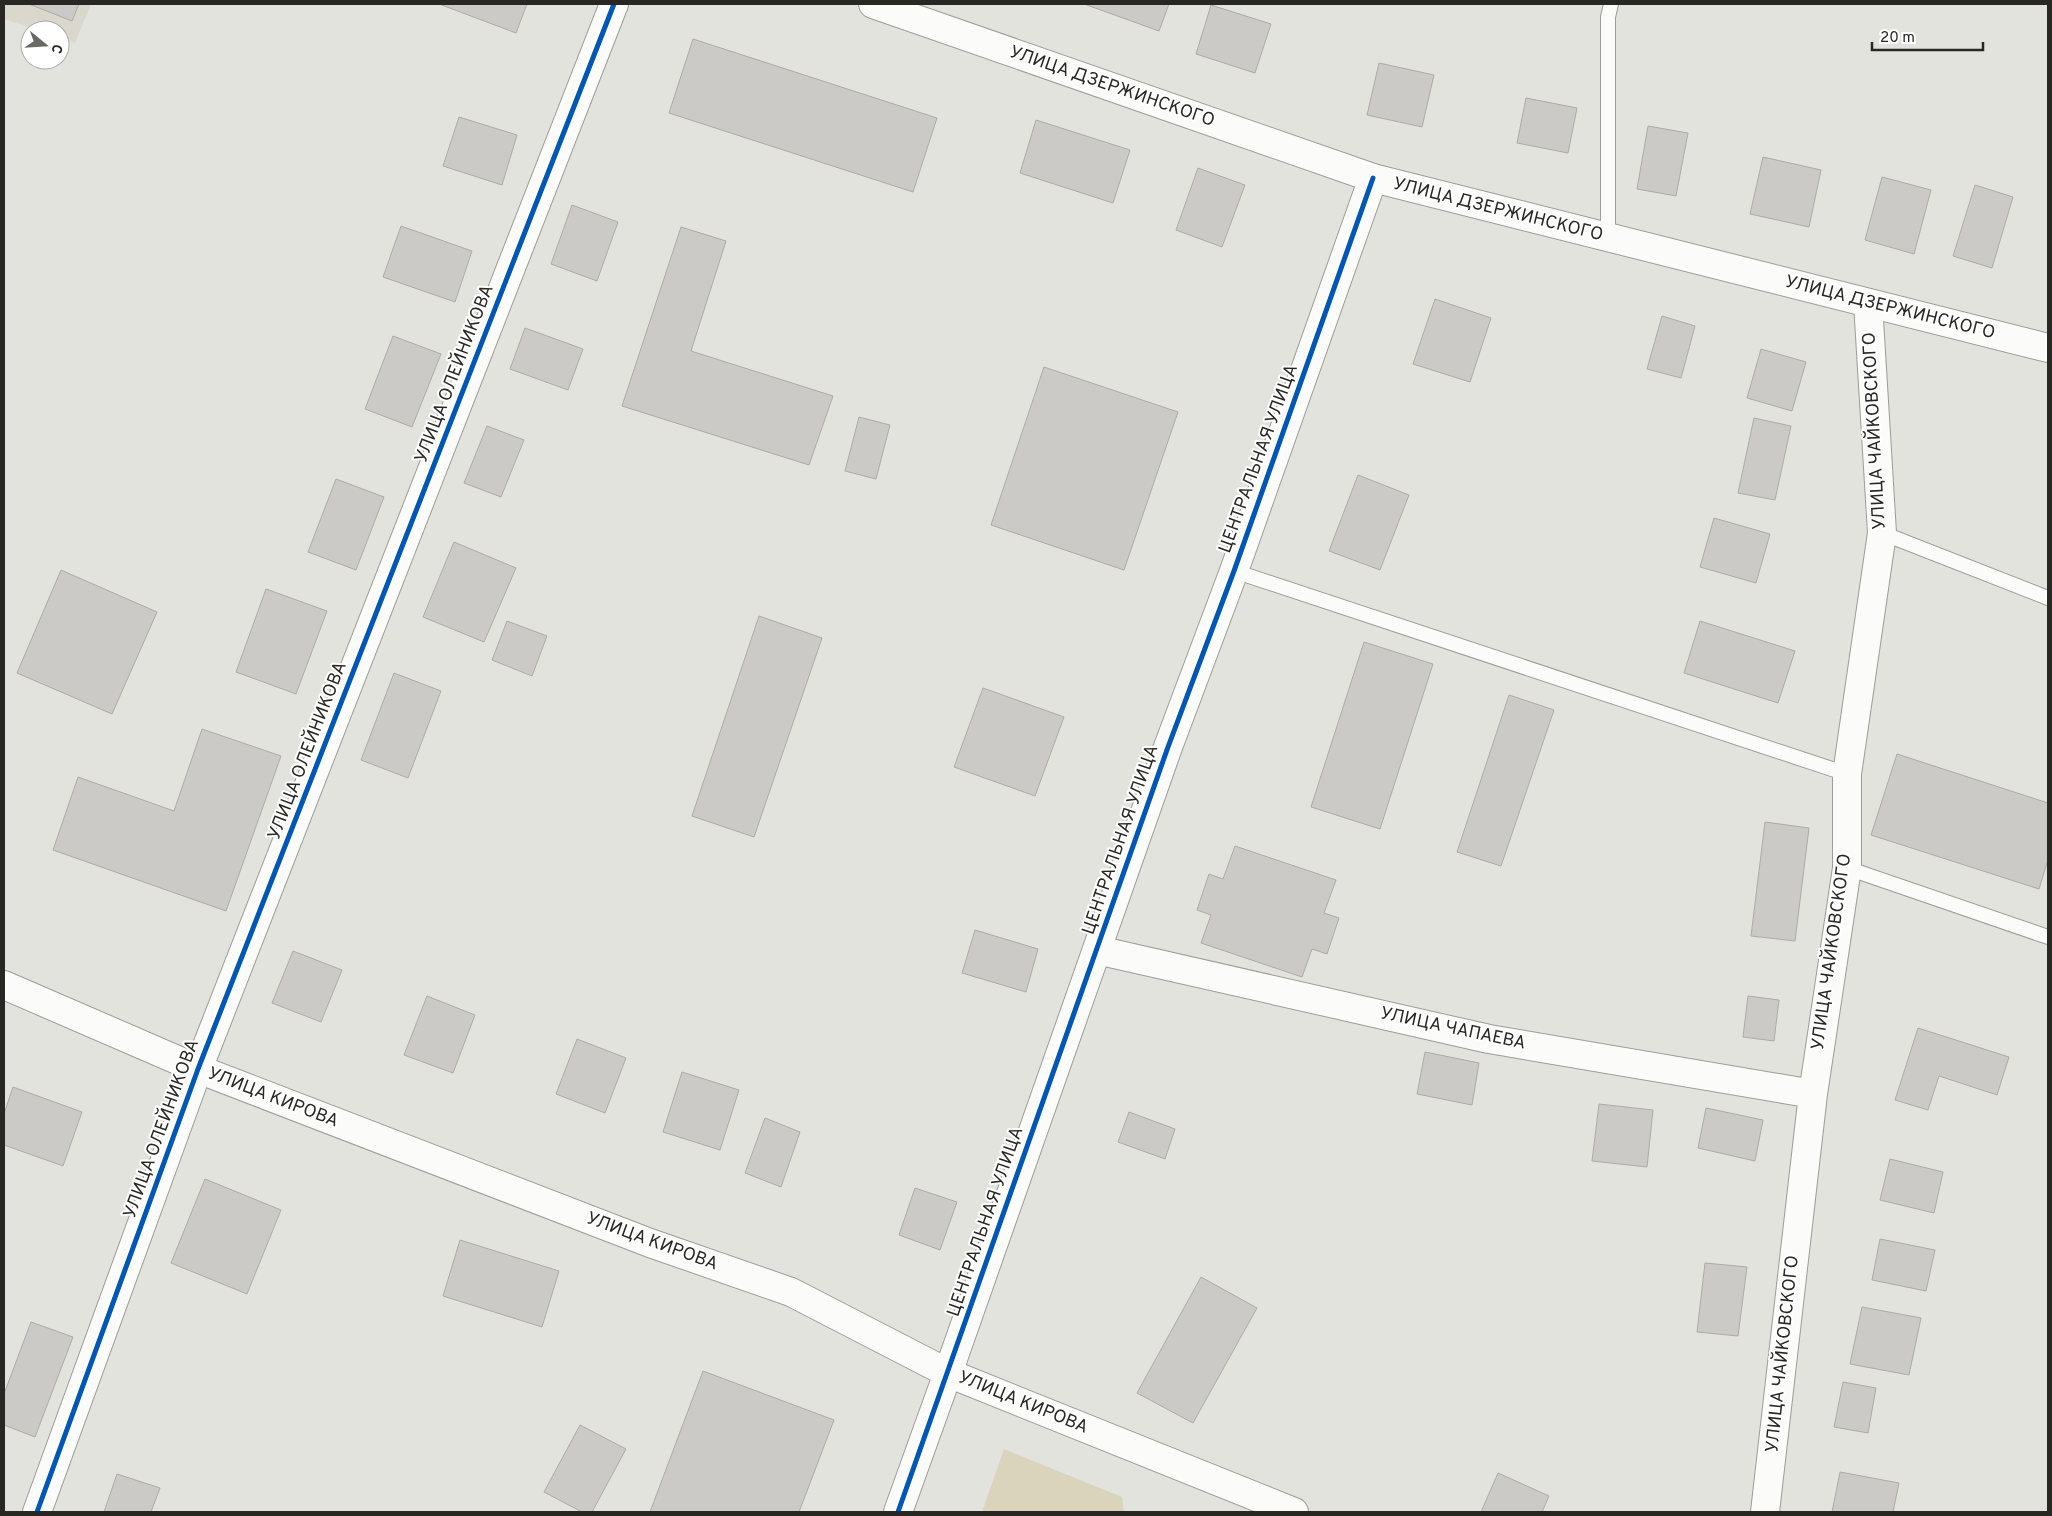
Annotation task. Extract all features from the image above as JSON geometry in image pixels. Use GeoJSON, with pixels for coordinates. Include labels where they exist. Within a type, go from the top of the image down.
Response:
{"type":"FeatureCollection","features":[{"type":"Feature","properties":{"kind":"street","name":"УЛИЦА ОЛЕЙНИКОВА"},"geometry":{"type":"LineString","coordinates":[[37,1512],[198,1069],[614,4]]}},
{"type":"Feature","properties":{"kind":"street","name":"УЛИЦА ДЗЕРЖИНСКОГО"},"geometry":{"type":"LineString","coordinates":[[873,4],[1373,178],[2048,348]]}},
{"type":"Feature","properties":{"kind":"street","name":"ЦЕНТРАЛЬНАЯ УЛИЦА"},"geometry":{"type":"LineString","coordinates":[[898,1512],[1168,747],[1234,571],[1373,178]]}},
{"type":"Feature","properties":{"kind":"street","name":"УЛИЦА ЧАЙКОВСКОГО"},"geometry":{"type":"LineString","coordinates":[[1765,1512],[1813,1094],[1847,868],[1846,774],[1882,532],[1868,303]]}},
{"type":"Feature","properties":{"kind":"street","name":"УЛИЦА ЧАПАЕВА"},"geometry":{"type":"LineString","coordinates":[[1097,950],[1489,1039],[1813,1094]]}},
{"type":"Feature","properties":{"kind":"street","name":"УЛИЦА КИРОВА"},"geometry":{"type":"LineString","coordinates":[[4,985],[198,1069],[650,1243],[791,1292],[948,1373],[1294,1512]]}},
{"type":"Feature","properties":{"kind":"lane"},"geometry":{"type":"LineString","coordinates":[[1608,8],[1608,238]]}},
{"type":"Feature","properties":{"kind":"lane"},"geometry":{"type":"LineString","coordinates":[[1882,532],[2048,598]]}},
{"type":"Feature","properties":{"kind":"lane"},"geometry":{"type":"LineString","coordinates":[[1234,571],[1846,774]]}},
{"type":"Feature","properties":{"kind":"lane"},"geometry":{"type":"LineString","coordinates":[[1847,868],[2048,937]]}},
{"type":"Feature","properties":{"kind":"shaded area"},"geometry":{"type":"Polygon","coordinates":[[[4,4],[91,4],[75,43],[70,41],[70,20],[20,20],[20,24],[4,19],[4,4]]]}},
{"type":"Feature","properties":{"kind":"shaded area"},"geometry":{"type":"Polygon","coordinates":[[[1004,1449],[1122,1497],[1124,1512],[982,1512],[1004,1449]]]}},
{"type":"Feature","properties":{"kind":"building"},"geometry":{"type":"Polygon","coordinates":[[[29,4],[79,4],[72,21],[29,4]]]}},
{"type":"Feature","properties":{"kind":"building"},"geometry":{"type":"Polygon","coordinates":[[[439,4],[527,4],[516,33],[439,4]]]}},
{"type":"Feature","properties":{"kind":"building"},"geometry":{"type":"Polygon","coordinates":[[[1084,4],[1169,4],[1159,31],[1084,4]]]}},
{"type":"Feature","properties":{"kind":"building"},"geometry":{"type":"Polygon","coordinates":[[[1211,5],[1271,24],[1255,73],[1196,54],[1211,5]]]}},
{"type":"Feature","properties":{"kind":"building"},"geometry":{"type":"Polygon","coordinates":[[[693,39],[937,118],[913,192],[669,113],[693,39]]]}},
{"type":"Feature","properties":{"kind":"building"},"geometry":{"type":"Polygon","coordinates":[[[1379,63],[1434,75],[1422,127],[1367,115],[1379,63]]]}},
{"type":"Feature","properties":{"kind":"building"},"geometry":{"type":"Polygon","coordinates":[[[1526,98],[1577,108],[1568,153],[1517,143],[1526,98]]]}},
{"type":"Feature","properties":{"kind":"building"},"geometry":{"type":"Polygon","coordinates":[[[459,117],[517,135],[502,185],[443,166],[459,117]]]}},
{"type":"Feature","properties":{"kind":"building"},"geometry":{"type":"Polygon","coordinates":[[[1036,120],[1130,150],[1113,203],[1020,173],[1036,120]]]}},
{"type":"Feature","properties":{"kind":"building"},"geometry":{"type":"Polygon","coordinates":[[[1648,126],[1688,133],[1676,196],[1637,189],[1648,126]]]}},
{"type":"Feature","properties":{"kind":"building"},"geometry":{"type":"Polygon","coordinates":[[[1763,157],[1821,170],[1809,227],[1750,214],[1763,157]]]}},
{"type":"Feature","properties":{"kind":"building"},"geometry":{"type":"Polygon","coordinates":[[[1198,168],[1245,185],[1222,247],[1176,230],[1198,168]]]}},
{"type":"Feature","properties":{"kind":"building"},"geometry":{"type":"Polygon","coordinates":[[[1882,177],[1931,190],[1914,254],[1865,240],[1882,177]]]}},
{"type":"Feature","properties":{"kind":"building"},"geometry":{"type":"Polygon","coordinates":[[[1975,185],[2013,197],[1992,268],[1953,256],[1975,185]]]}},
{"type":"Feature","properties":{"kind":"building"},"geometry":{"type":"Polygon","coordinates":[[[572,205],[618,222],[597,281],[551,264],[572,205]]]}},
{"type":"Feature","properties":{"kind":"building"},"geometry":{"type":"Polygon","coordinates":[[[401,226],[472,251],[455,302],[383,277],[401,226]]]}},
{"type":"Feature","properties":{"kind":"building"},"geometry":{"type":"Polygon","coordinates":[[[681,227],[726,241],[691,351],[833,396],[809,465],[622,406],[681,227]]]}},
{"type":"Feature","properties":{"kind":"building"},"geometry":{"type":"Polygon","coordinates":[[[1435,299],[1491,318],[1470,382],[1413,364],[1435,299]]]}},
{"type":"Feature","properties":{"kind":"building"},"geometry":{"type":"Polygon","coordinates":[[[1662,316],[1695,326],[1681,378],[1647,369],[1662,316]]]}},
{"type":"Feature","properties":{"kind":"building"},"geometry":{"type":"Polygon","coordinates":[[[525,328],[583,349],[568,390],[510,369],[525,328]]]}},
{"type":"Feature","properties":{"kind":"building"},"geometry":{"type":"Polygon","coordinates":[[[393,336],[441,354],[412,427],[365,409],[393,336]]]}},
{"type":"Feature","properties":{"kind":"building"},"geometry":{"type":"Polygon","coordinates":[[[1761,349],[1806,362],[1792,411],[1747,398],[1761,349]]]}},
{"type":"Feature","properties":{"kind":"building"},"geometry":{"type":"Polygon","coordinates":[[[1044,367],[1178,412],[1124,570],[991,525],[1044,367]]]}},
{"type":"Feature","properties":{"kind":"building"},"geometry":{"type":"Polygon","coordinates":[[[859,417],[890,425],[876,479],[845,471],[859,417]]]}},
{"type":"Feature","properties":{"kind":"building"},"geometry":{"type":"Polygon","coordinates":[[[1754,418],[1791,426],[1775,500],[1738,493],[1754,418]]]}},
{"type":"Feature","properties":{"kind":"building"},"geometry":{"type":"Polygon","coordinates":[[[487,426],[524,440],[501,497],[464,483],[487,426]]]}},
{"type":"Feature","properties":{"kind":"building"},"geometry":{"type":"Polygon","coordinates":[[[1358,475],[1409,495],[1380,570],[1329,551],[1358,475]]]}},
{"type":"Feature","properties":{"kind":"building"},"geometry":{"type":"Polygon","coordinates":[[[336,479],[384,497],[356,570],[308,552],[336,479]]]}},
{"type":"Feature","properties":{"kind":"building"},"geometry":{"type":"Polygon","coordinates":[[[1714,518],[1770,534],[1756,583],[1700,567],[1714,518]]]}},
{"type":"Feature","properties":{"kind":"building"},"geometry":{"type":"Polygon","coordinates":[[[454,542],[516,568],[484,642],[423,617],[454,542]]]}},
{"type":"Feature","properties":{"kind":"building"},"geometry":{"type":"Polygon","coordinates":[[[61,570],[157,612],[112,714],[17,673],[61,570]]]}},
{"type":"Feature","properties":{"kind":"building"},"geometry":{"type":"Polygon","coordinates":[[[266,589],[327,611],[296,694],[236,672],[266,589]]]}},
{"type":"Feature","properties":{"kind":"building"},"geometry":{"type":"Polygon","coordinates":[[[759,616],[822,638],[754,837],[692,816],[759,616]]]}},
{"type":"Feature","properties":{"kind":"building"},"geometry":{"type":"Polygon","coordinates":[[[507,621],[547,636],[532,676],[492,660],[507,621]]]}},
{"type":"Feature","properties":{"kind":"building"},"geometry":{"type":"Polygon","coordinates":[[[1700,621],[1795,651],[1778,703],[1684,673],[1700,621]]]}},
{"type":"Feature","properties":{"kind":"building"},"geometry":{"type":"Polygon","coordinates":[[[1364,642],[1433,664],[1380,829],[1311,807],[1364,642]]]}},
{"type":"Feature","properties":{"kind":"building"},"geometry":{"type":"Polygon","coordinates":[[[394,673],[441,691],[408,778],[361,760],[394,673]]]}},
{"type":"Feature","properties":{"kind":"building"},"geometry":{"type":"Polygon","coordinates":[[[983,688],[1064,717],[1035,796],[954,767],[983,688]]]}},
{"type":"Feature","properties":{"kind":"building"},"geometry":{"type":"Polygon","coordinates":[[[1509,695],[1554,710],[1501,866],[1457,852],[1509,695]]]}},
{"type":"Feature","properties":{"kind":"building"},"geometry":{"type":"Polygon","coordinates":[[[202,729],[281,756],[226,911],[53,850],[78,777],[174,811],[202,729]]]}},
{"type":"Feature","properties":{"kind":"building"},"geometry":{"type":"Polygon","coordinates":[[[1897,754],[2048,803],[2048,860],[2039,889],[1871,835],[1897,754]]]}},
{"type":"Feature","properties":{"kind":"building"},"geometry":{"type":"Polygon","coordinates":[[[1765,822],[1809,828],[1795,941],[1751,936],[1765,822]]]}},
{"type":"Feature","properties":{"kind":"building"},"geometry":{"type":"Polygon","coordinates":[[[1235,846],[1336,880],[1324,913],[1339,918],[1327,954],[1312,949],[1302,977],[1201,943],[1211,915],[1197,910],[1209,874],[1223,879],[1235,846]]]}},
{"type":"Feature","properties":{"kind":"building"},"geometry":{"type":"Polygon","coordinates":[[[975,930],[1038,949],[1026,992],[962,973],[975,930]]]}},
{"type":"Feature","properties":{"kind":"building"},"geometry":{"type":"Polygon","coordinates":[[[293,951],[342,970],[321,1022],[272,1003],[293,951]]]}},
{"type":"Feature","properties":{"kind":"building"},"geometry":{"type":"Polygon","coordinates":[[[427,996],[475,1015],[453,1073],[404,1055],[427,996]]]}},
{"type":"Feature","properties":{"kind":"building"},"geometry":{"type":"Polygon","coordinates":[[[1748,996],[1779,1000],[1774,1041],[1743,1037],[1748,996]]]}},
{"type":"Feature","properties":{"kind":"building"},"geometry":{"type":"Polygon","coordinates":[[[1918,1028],[2009,1057],[1997,1095],[1939,1076],[1928,1110],[1895,1100],[1918,1028]]]}},
{"type":"Feature","properties":{"kind":"building"},"geometry":{"type":"Polygon","coordinates":[[[577,1039],[626,1058],[605,1113],[556,1094],[577,1039]]]}},
{"type":"Feature","properties":{"kind":"building"},"geometry":{"type":"Polygon","coordinates":[[[1425,1052],[1479,1063],[1472,1105],[1417,1094],[1425,1052]]]}},
{"type":"Feature","properties":{"kind":"building"},"geometry":{"type":"Polygon","coordinates":[[[682,1072],[739,1090],[720,1150],[663,1132],[682,1072]]]}},
{"type":"Feature","properties":{"kind":"building"},"geometry":{"type":"Polygon","coordinates":[[[13,1087],[82,1112],[63,1166],[4,1145],[4,1114],[13,1087]]]}},
{"type":"Feature","properties":{"kind":"building"},"geometry":{"type":"Polygon","coordinates":[[[1599,1104],[1653,1110],[1647,1167],[1592,1161],[1599,1104]]]}},
{"type":"Feature","properties":{"kind":"building"},"geometry":{"type":"Polygon","coordinates":[[[1706,1108],[1763,1120],[1755,1161],[1698,1148],[1706,1108]]]}},
{"type":"Feature","properties":{"kind":"building"},"geometry":{"type":"Polygon","coordinates":[[[1129,1112],[1175,1129],[1165,1159],[1118,1142],[1129,1112]]]}},
{"type":"Feature","properties":{"kind":"building"},"geometry":{"type":"Polygon","coordinates":[[[765,1118],[800,1132],[781,1187],[745,1173],[765,1118]]]}},
{"type":"Feature","properties":{"kind":"building"},"geometry":{"type":"Polygon","coordinates":[[[1890,1159],[1943,1172],[1934,1213],[1880,1200],[1890,1159]]]}},
{"type":"Feature","properties":{"kind":"building"},"geometry":{"type":"Polygon","coordinates":[[[205,1179],[281,1210],[247,1294],[171,1263],[205,1179]]]}},
{"type":"Feature","properties":{"kind":"building"},"geometry":{"type":"Polygon","coordinates":[[[915,1188],[957,1202],[940,1250],[899,1235],[915,1188]]]}},
{"type":"Feature","properties":{"kind":"building"},"geometry":{"type":"Polygon","coordinates":[[[1880,1239],[1935,1250],[1926,1291],[1872,1280],[1880,1239]]]}},
{"type":"Feature","properties":{"kind":"building"},"geometry":{"type":"Polygon","coordinates":[[[460,1240],[559,1271],[542,1327],[443,1296],[460,1240]]]}},
{"type":"Feature","properties":{"kind":"building"},"geometry":{"type":"Polygon","coordinates":[[[1705,1263],[1747,1267],[1738,1336],[1697,1332],[1705,1263]]]}},
{"type":"Feature","properties":{"kind":"building"},"geometry":{"type":"Polygon","coordinates":[[[1201,1277],[1257,1308],[1193,1423],[1137,1393],[1201,1277]]]}},
{"type":"Feature","properties":{"kind":"building"},"geometry":{"type":"Polygon","coordinates":[[[1862,1307],[1921,1318],[1909,1375],[1850,1364],[1862,1307]]]}},
{"type":"Feature","properties":{"kind":"building"},"geometry":{"type":"Polygon","coordinates":[[[31,1322],[73,1337],[35,1437],[4,1425],[4,1394],[31,1322]]]}},
{"type":"Feature","properties":{"kind":"building"},"geometry":{"type":"Polygon","coordinates":[[[703,1371],[834,1420],[799,1512],[650,1512],[703,1371]]]}},
{"type":"Feature","properties":{"kind":"building"},"geometry":{"type":"Polygon","coordinates":[[[1843,1382],[1876,1388],[1868,1433],[1834,1427],[1843,1382]]]}},
{"type":"Feature","properties":{"kind":"building"},"geometry":{"type":"Polygon","coordinates":[[[580,1425],[626,1449],[592,1512],[582,1512],[544,1492],[580,1425]]]}},
{"type":"Feature","properties":{"kind":"building"},"geometry":{"type":"Polygon","coordinates":[[[1840,1472],[1899,1483],[1893,1512],[1832,1512],[1840,1472]]]}},
{"type":"Feature","properties":{"kind":"building"},"geometry":{"type":"Polygon","coordinates":[[[1498,1473],[1549,1496],[1542,1512],[1481,1512],[1498,1473]]]}},
{"type":"Feature","properties":{"kind":"building"},"geometry":{"type":"Polygon","coordinates":[[[117,1474],[160,1488],[151,1512],[104,1512],[117,1474]]]}},
{"type":"Feature","properties":{"kind":"cycle path"},"geometry":{"type":"LineString","coordinates":[[37,1512],[198,1069],[614,4]]}},
{"type":"Feature","properties":{"kind":"cycle path"},"geometry":{"type":"LineString","coordinates":[[898,1512],[1168,747],[1234,571],[1373,178]]}}]}
